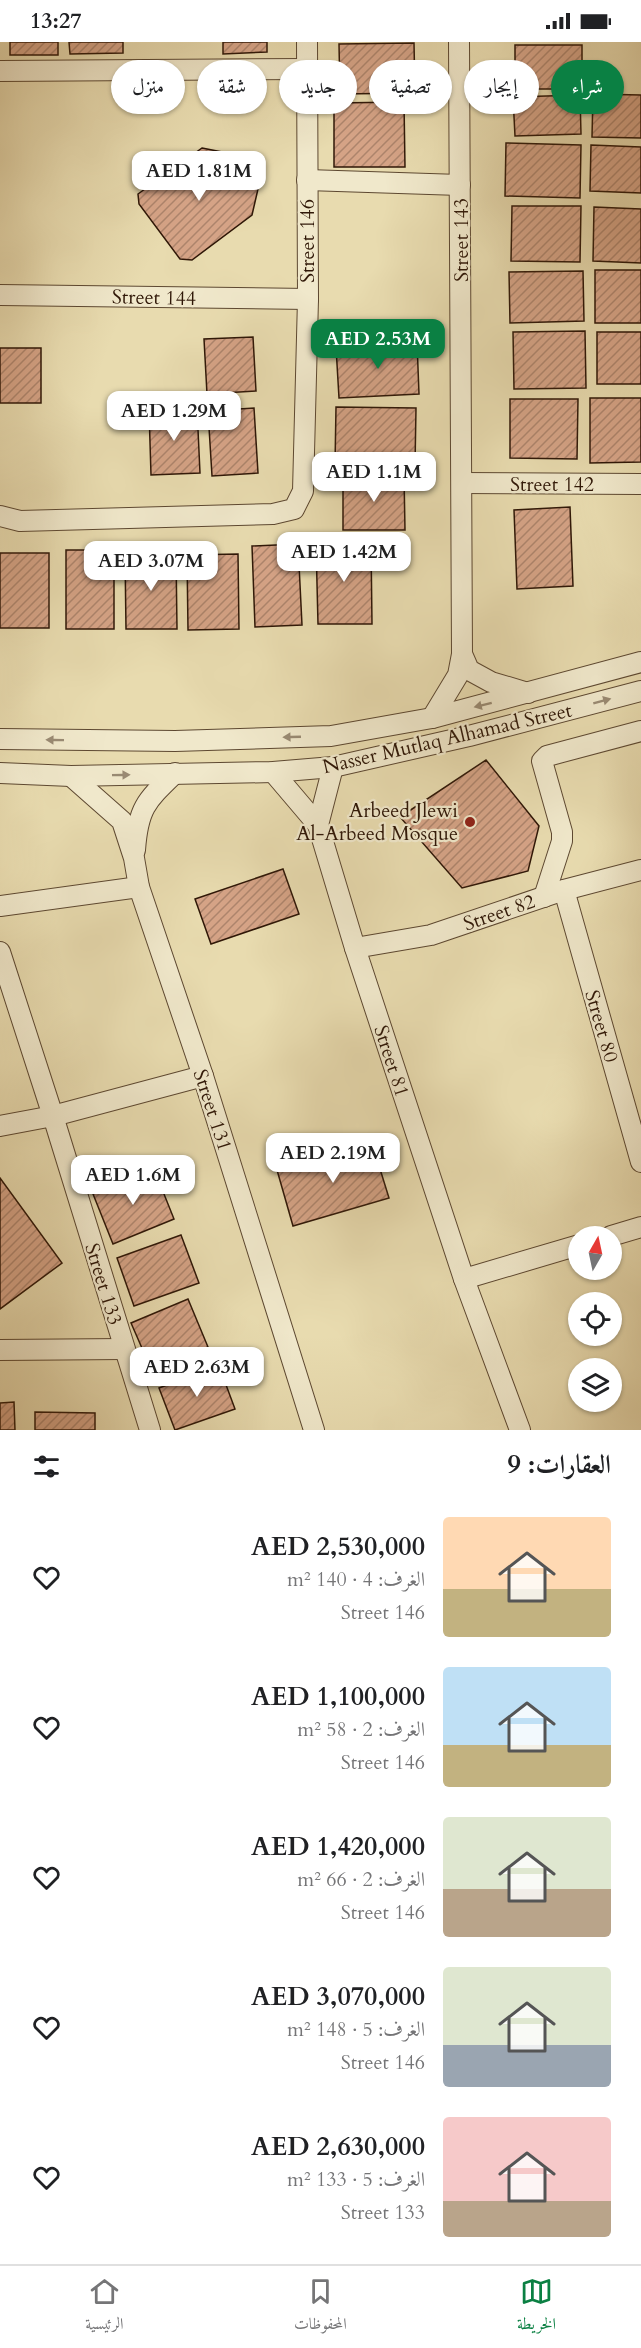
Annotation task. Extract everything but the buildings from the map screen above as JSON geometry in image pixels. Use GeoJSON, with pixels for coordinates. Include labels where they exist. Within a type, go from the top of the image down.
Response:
{"type":"FeatureCollection","features":[{"type":"Feature","properties":{"kind":"street","name":"Street 146"},"geometry":{"type":"LineString","coordinates":[[307,42],[307,60]]}},
{"type":"Feature","properties":{"kind":"street","name":"Street 143"},"geometry":{"type":"LineString","coordinates":[[432,718],[458,675],[462,654],[459,42]]}},
{"type":"Feature","properties":{"kind":"street"},"geometry":{"type":"LineString","coordinates":[[0,71],[279,69]]}},
{"type":"Feature","properties":{"kind":"street","name":"Street 146"},"geometry":{"type":"LineString","coordinates":[[0,516],[21,521],[273,514],[294,509],[303,491],[308,299],[307,114]]}},
{"type":"Feature","properties":{"kind":"street","name":"Street 146"},"geometry":{"type":"LineString","coordinates":[[307,180],[460,186]]}},
{"type":"Feature","properties":{"kind":"street","name":"Street 144"},"geometry":{"type":"LineString","coordinates":[[0,295],[308,299]]}},
{"type":"Feature","properties":{"kind":"street","name":"Street 142"},"geometry":{"type":"LineString","coordinates":[[462,483],[641,484]]}},
{"type":"Feature","properties":{"kind":"street"},"geometry":{"type":"LineString","coordinates":[[462,654],[469,670],[491,682],[530,693]]}},
{"type":"Feature","properties":{"kind":"street","name":"Nasser Mutlaq Alhamad Street"},"geometry":{"type":"LineString","coordinates":[[0,739],[175,741],[330,736],[432,718],[641,662]]}},
{"type":"Feature","properties":{"kind":"street","name":"Nasser Mutlaq Alhamad Street"},"geometry":{"type":"LineString","coordinates":[[0,773],[71,776],[273,772],[333,767],[469,736],[641,691]]}},
{"type":"Feature","properties":{"kind":"street"},"geometry":{"type":"LineString","coordinates":[[544,897],[562,841],[562,832],[542,761],[547,756],[641,731]]}},
{"type":"Feature","properties":{"kind":"street"},"geometry":{"type":"LineString","coordinates":[[318,825],[333,767]]}},
{"type":"Feature","properties":{"kind":"street","name":"Street 81"},"geometry":{"type":"LineString","coordinates":[[273,772],[318,825],[355,948],[464,1279],[520,1430]]}},
{"type":"Feature","properties":{"kind":"street","name":"Street 131"},"geometry":{"type":"LineString","coordinates":[[134,858],[136,826],[146,801],[175,773]]}},
{"type":"Feature","properties":{"kind":"street","name":"Street 131"},"geometry":{"type":"LineString","coordinates":[[71,776],[122,821],[134,858],[139,887],[203,1076],[314,1430]]}},
{"type":"Feature","properties":{"kind":"street","name":"Street 82"},"geometry":{"type":"LineString","coordinates":[[355,948],[431,935],[564,890],[641,870]]}},
{"type":"Feature","properties":{"kind":"street"},"geometry":{"type":"LineString","coordinates":[[0,906],[139,887]]}},
{"type":"Feature","properties":{"kind":"street","name":"Street 80"},"geometry":{"type":"LineString","coordinates":[[564,890],[641,1162]]}},
{"type":"Feature","properties":{"kind":"street","name":"Street 133"},"geometry":{"type":"LineString","coordinates":[[0,952],[150,1430]]}},
{"type":"Feature","properties":{"kind":"street"},"geometry":{"type":"LineString","coordinates":[[0,1126],[53,1116],[203,1076]]}},
{"type":"Feature","properties":{"kind":"street"},"geometry":{"type":"LineString","coordinates":[[622,1233],[641,1227]]}},
{"type":"Feature","properties":{"kind":"street"},"geometry":{"type":"LineString","coordinates":[[464,1279],[568,1248]]}},
{"type":"Feature","properties":{"kind":"street","name":"Street 133"},"geometry":{"type":"LineString","coordinates":[[0,1350],[124,1349]]}},
{"type":"Feature","properties":{"kind":"place","name":"Arbeed Jlewi Al-Arbeed Mosque"},"geometry":{"type":"Point","coordinates":[470,822]}}]}
